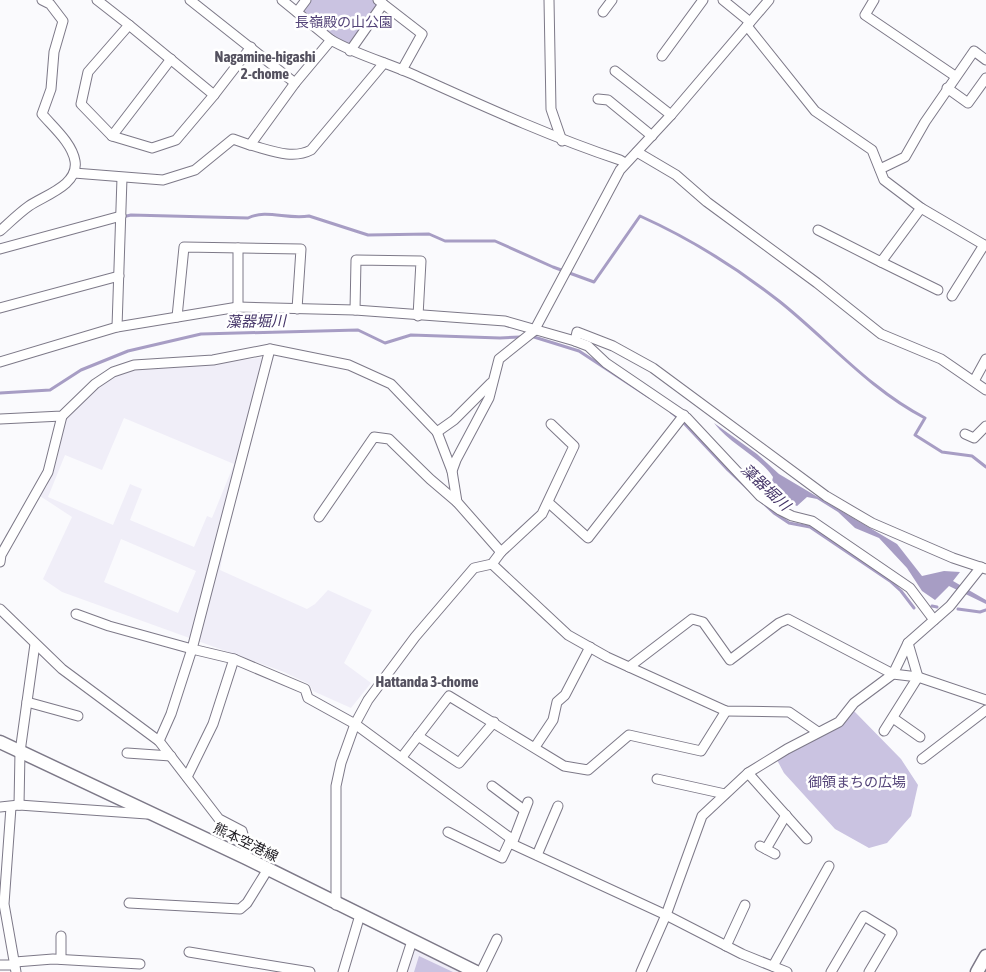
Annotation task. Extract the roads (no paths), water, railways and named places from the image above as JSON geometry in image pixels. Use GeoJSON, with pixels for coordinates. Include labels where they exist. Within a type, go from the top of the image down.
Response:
{"type":"FeatureCollection","features":[{"type":"Feature","properties":{"kind":"main road","name":"熊本空港線"},"geometry":{"type":"LineString","coordinates":[[0,742],[155,814],[476,972]]}},
{"type":"Feature","properties":{"kind":"main road"},"geometry":{"type":"LineString","coordinates":[[977,972],[986,956]]}},
{"type":"Feature","properties":{"kind":"street"},"geometry":{"type":"LineString","coordinates":[[0,231],[27,207],[67,183],[74,173],[74,161],[69,147],[42,114],[51,89],[54,52],[63,21],[50,4],[42,0]]}},
{"type":"Feature","properties":{"kind":"street"},"geometry":{"type":"LineString","coordinates":[[98,0],[214,95]]}},
{"type":"Feature","properties":{"kind":"street"},"geometry":{"type":"LineString","coordinates":[[282,0],[332,40],[350,51],[402,70],[562,141],[625,163]]}},
{"type":"Feature","properties":{"kind":"street"},"geometry":{"type":"LineString","coordinates":[[297,12],[306,0]]}},
{"type":"Feature","properties":{"kind":"street"},"geometry":{"type":"LineString","coordinates":[[549,0],[551,109],[562,141]]}},
{"type":"Feature","properties":{"kind":"street"},"geometry":{"type":"LineString","coordinates":[[603,12],[612,0]]}},
{"type":"Feature","properties":{"kind":"street"},"geometry":{"type":"LineString","coordinates":[[662,56],[703,0]]}},
{"type":"Feature","properties":{"kind":"street"},"geometry":{"type":"LineString","coordinates":[[723,0],[748,24],[815,111],[872,150],[884,180],[922,208],[985,245],[952,296]]}},
{"type":"Feature","properties":{"kind":"street"},"geometry":{"type":"LineString","coordinates":[[452,471],[489,398],[499,359],[534,331],[565,268],[625,163],[671,115],[770,0]]}},
{"type":"Feature","properties":{"kind":"street"},"geometry":{"type":"LineString","coordinates":[[874,0],[865,15],[955,76]]}},
{"type":"Feature","properties":{"kind":"street"},"geometry":{"type":"LineString","coordinates":[[196,2],[295,84]]}},
{"type":"Feature","properties":{"kind":"street"},"geometry":{"type":"LineString","coordinates":[[350,51],[381,2],[422,34],[402,70]]}},
{"type":"Feature","properties":{"kind":"street"},"geometry":{"type":"LineString","coordinates":[[129,25],[88,72],[81,104],[112,136],[152,148],[176,140],[251,47]]}},
{"type":"Feature","properties":{"kind":"street"},"geometry":{"type":"LineString","coordinates":[[250,145],[295,84],[332,40]]}},
{"type":"Feature","properties":{"kind":"street"},"geometry":{"type":"LineString","coordinates":[[880,169],[906,157],[947,88],[974,51],[986,60]]}},
{"type":"Feature","properties":{"kind":"street"},"geometry":{"type":"LineString","coordinates":[[112,136],[171,60]]}},
{"type":"Feature","properties":{"kind":"street"},"geometry":{"type":"LineString","coordinates":[[74,173],[163,180],[195,170],[233,139],[286,154],[302,154],[310,150],[384,63]]}},
{"type":"Feature","properties":{"kind":"street"},"geometry":{"type":"LineString","coordinates":[[615,71],[671,115]]}},
{"type":"Feature","properties":{"kind":"street"},"geometry":{"type":"LineString","coordinates":[[947,88],[968,102],[986,78]]}},
{"type":"Feature","properties":{"kind":"street"},"geometry":{"type":"LineString","coordinates":[[598,99],[608,100],[652,136]]}},
{"type":"Feature","properties":{"kind":"street"},"geometry":{"type":"LineString","coordinates":[[637,152],[676,174],[707,202],[817,283],[881,334],[941,359],[986,390]]}},
{"type":"Feature","properties":{"kind":"street"},"geometry":{"type":"LineString","coordinates":[[117,327],[122,178]]}},
{"type":"Feature","properties":{"kind":"street"},"geometry":{"type":"LineString","coordinates":[[881,262],[922,208]]}},
{"type":"Feature","properties":{"kind":"street"},"geometry":{"type":"LineString","coordinates":[[0,250],[121,216]]}},
{"type":"Feature","properties":{"kind":"street"},"geometry":{"type":"LineString","coordinates":[[818,230],[938,290]]}},
{"type":"Feature","properties":{"kind":"street"},"geometry":{"type":"LineString","coordinates":[[177,317],[184,247],[301,249],[297,309]]}},
{"type":"Feature","properties":{"kind":"street"},"geometry":{"type":"LineString","coordinates":[[238,248],[238,307]]}},
{"type":"Feature","properties":{"kind":"street"},"geometry":{"type":"LineString","coordinates":[[355,310],[356,260],[422,261],[418,316]]}},
{"type":"Feature","properties":{"kind":"street"},"geometry":{"type":"LineString","coordinates":[[0,308],[119,276]]}},
{"type":"Feature","properties":{"kind":"street"},"geometry":{"type":"LineString","coordinates":[[0,362],[117,327],[238,307],[355,310],[523,324],[534,331],[575,340],[588,346],[606,363],[684,415],[760,496],[792,516],[812,521],[867,560],[891,574],[910,588],[934,620]]}},
{"type":"Feature","properties":{"kind":"street"},"geometry":{"type":"LineString","coordinates":[[575,340],[577,332],[613,346],[653,368],[826,496],[872,523],[953,558],[983,568],[950,606],[908,643],[894,674],[854,703],[839,722],[818,732],[748,773],[698,823],[666,915],[641,972]]}},
{"type":"Feature","properties":{"kind":"street"},"geometry":{"type":"LineString","coordinates":[[159,741],[192,649],[270,349]]}},
{"type":"Feature","properties":{"kind":"street"},"geometry":{"type":"LineString","coordinates":[[0,562],[1,555],[48,472],[62,416],[95,384],[113,372],[134,365],[213,360],[270,349],[349,365],[391,384],[437,432],[452,471],[457,502]]}},
{"type":"Feature","properties":{"kind":"street"},"geometry":{"type":"LineString","coordinates":[[974,382],[986,359]]}},
{"type":"Feature","properties":{"kind":"street"},"geometry":{"type":"LineString","coordinates":[[437,432],[454,420],[493,381]]}},
{"type":"Feature","properties":{"kind":"street"},"geometry":{"type":"LineString","coordinates":[[548,504],[588,538],[684,415]]}},
{"type":"Feature","properties":{"kind":"street"},"geometry":{"type":"LineString","coordinates":[[0,420],[62,416]]}},
{"type":"Feature","properties":{"kind":"street"},"geometry":{"type":"LineString","coordinates":[[336,904],[336,786],[341,763],[355,724],[368,700],[409,645],[474,568],[492,564],[501,552],[542,514],[574,446],[551,424]]}},
{"type":"Feature","properties":{"kind":"street"},"geometry":{"type":"LineString","coordinates":[[966,434],[974,438],[986,426]]}},
{"type":"Feature","properties":{"kind":"street"},"geometry":{"type":"LineString","coordinates":[[319,518],[374,437],[388,439],[430,480],[457,502],[501,552]]}},
{"type":"Feature","properties":{"kind":"street"},"geometry":{"type":"LineString","coordinates":[[492,564],[568,635],[590,647],[726,711],[789,712],[818,732]]}},
{"type":"Feature","properties":{"kind":"street"},"geometry":{"type":"LineString","coordinates":[[0,610],[34,644],[89,690],[159,741],[219,819],[242,831],[245,841],[246,858]]}},
{"type":"Feature","properties":{"kind":"street"},"geometry":{"type":"LineString","coordinates":[[76,614],[109,626],[234,659],[305,689],[308,698],[355,724],[402,757],[509,837],[511,842],[666,915],[726,946],[787,972]]}},
{"type":"Feature","properties":{"kind":"street"},"geometry":{"type":"LineString","coordinates":[[629,667],[692,619],[703,622],[730,660],[779,623],[788,619],[894,674],[918,677],[986,700]]}},
{"type":"Feature","properties":{"kind":"street"},"geometry":{"type":"LineString","coordinates":[[884,731],[918,677],[908,643]]}},
{"type":"Feature","properties":{"kind":"street"},"geometry":{"type":"LineString","coordinates":[[16,966],[4,904],[4,842],[15,806],[34,644]]}},
{"type":"Feature","properties":{"kind":"street"},"geometry":{"type":"LineString","coordinates":[[536,748],[553,720],[557,702],[566,695],[590,647]]}},
{"type":"Feature","properties":{"kind":"street"},"geometry":{"type":"LineString","coordinates":[[187,777],[214,724],[234,659]]}},
{"type":"Feature","properties":{"kind":"street"},"geometry":{"type":"LineString","coordinates":[[402,757],[449,696],[564,766],[588,770],[629,735],[701,751],[726,711]]}},
{"type":"Feature","properties":{"kind":"street"},"geometry":{"type":"LineString","coordinates":[[26,702],[78,716]]}},
{"type":"Feature","properties":{"kind":"street"},"geometry":{"type":"LineString","coordinates":[[922,759],[986,710]]}},
{"type":"Feature","properties":{"kind":"street"},"geometry":{"type":"LineString","coordinates":[[892,718],[920,737]]}},
{"type":"Feature","properties":{"kind":"street"},"geometry":{"type":"LineString","coordinates":[[418,736],[459,763],[494,722]]}},
{"type":"Feature","properties":{"kind":"street"},"geometry":{"type":"LineString","coordinates":[[127,753],[171,756]]}},
{"type":"Feature","properties":{"kind":"street"},"geometry":{"type":"LineString","coordinates":[[748,773],[807,839]]}},
{"type":"Feature","properties":{"kind":"street"},"geometry":{"type":"LineString","coordinates":[[657,779],[725,794]]}},
{"type":"Feature","properties":{"kind":"street"},"geometry":{"type":"LineString","coordinates":[[448,832],[502,858],[526,806],[492,786]]}},
{"type":"Feature","properties":{"kind":"street"},"geometry":{"type":"LineString","coordinates":[[0,807],[15,806],[155,814]]}},
{"type":"Feature","properties":{"kind":"street"},"geometry":{"type":"LineString","coordinates":[[537,855],[558,806]]}},
{"type":"Feature","properties":{"kind":"street"},"geometry":{"type":"LineString","coordinates":[[775,854],[763,847],[786,815]]}},
{"type":"Feature","properties":{"kind":"street"},"geometry":{"type":"LineString","coordinates":[[773,966],[829,866]]}},
{"type":"Feature","properties":{"kind":"street"},"geometry":{"type":"LineString","coordinates":[[128,903],[240,909],[247,904],[268,869]]}},
{"type":"Feature","properties":{"kind":"street"},"geometry":{"type":"LineString","coordinates":[[726,946],[744,905]]}},
{"type":"Feature","properties":{"kind":"street"},"geometry":{"type":"LineString","coordinates":[[343,972],[360,915]]}},
{"type":"Feature","properties":{"kind":"street"},"geometry":{"type":"LineString","coordinates":[[831,972],[864,916],[892,933],[869,972]]}},
{"type":"Feature","properties":{"kind":"street"},"geometry":{"type":"LineString","coordinates":[[61,936],[61,959]]}},
{"type":"Feature","properties":{"kind":"street"},"geometry":{"type":"LineString","coordinates":[[481,972],[497,939]]}},
{"type":"Feature","properties":{"kind":"street"},"geometry":{"type":"LineString","coordinates":[[402,972],[412,941]]}},
{"type":"Feature","properties":{"kind":"street"},"geometry":{"type":"LineString","coordinates":[[189,952],[310,972]]}},
{"type":"Feature","properties":{"kind":"street"},"geometry":{"type":"LineString","coordinates":[[0,964],[16,966],[61,959],[140,964]]}},
{"type":"Feature","properties":{"kind":"waterway"},"geometry":{"type":"LineString","coordinates":[[122,217],[131,215],[248,218],[262,214],[293,217],[309,216],[368,235],[429,234],[445,241],[495,241],[553,267],[594,282],[640,216],[712,254],[779,301],[867,379],[885,393],[925,418],[915,435],[942,452],[972,456],[986,467]]}},
{"type":"Feature","properties":{"kind":"waterway","name":"藻器堀川"},"geometry":{"type":"LineString","coordinates":[[0,393],[50,390],[81,370],[128,351],[201,334],[358,330],[385,343],[411,335],[520,337]]}},
{"type":"Feature","properties":{"kind":"waterway","name":"藻器堀川"},"geometry":{"type":"LineString","coordinates":[[534,337],[579,351],[649,397]]}},
{"type":"Feature","properties":{"kind":"waterway","name":"藻器堀川"},"geometry":{"type":"LineString","coordinates":[[671,412],[676,416]]}},
{"type":"Feature","properties":{"kind":"waterway","name":"藻器堀川"},"geometry":{"type":"LineString","coordinates":[[682,421],[728,470],[774,513],[789,523],[810,527],[890,581],[901,591],[914,608]]}},
{"type":"Feature","properties":{"kind":"waterway","name":"藻器堀川"},"geometry":{"type":"LineString","coordinates":[[932,606],[937,607]]}},
{"type":"Feature","properties":{"kind":"waterway","name":"藻器堀川"},"geometry":{"type":"LineString","coordinates":[[958,609],[980,612],[986,610]]}},
{"type":"Feature","properties":{"kind":"district","name":"Nagamine-higashi 2-chome"},"geometry":{"type":"Point","coordinates":[265,64]}},
{"type":"Feature","properties":{"kind":"district","name":"Hattanda 3-chome"},"geometry":{"type":"Point","coordinates":[427,681]}},
{"type":"Feature","properties":{"kind":"park label","name":"長嶺殿の山公園"},"geometry":{"type":"Point","coordinates":[344,22]}},
{"type":"Feature","properties":{"kind":"park label","name":"御領まちの広場"},"geometry":{"type":"Point","coordinates":[857,782]}}]}
